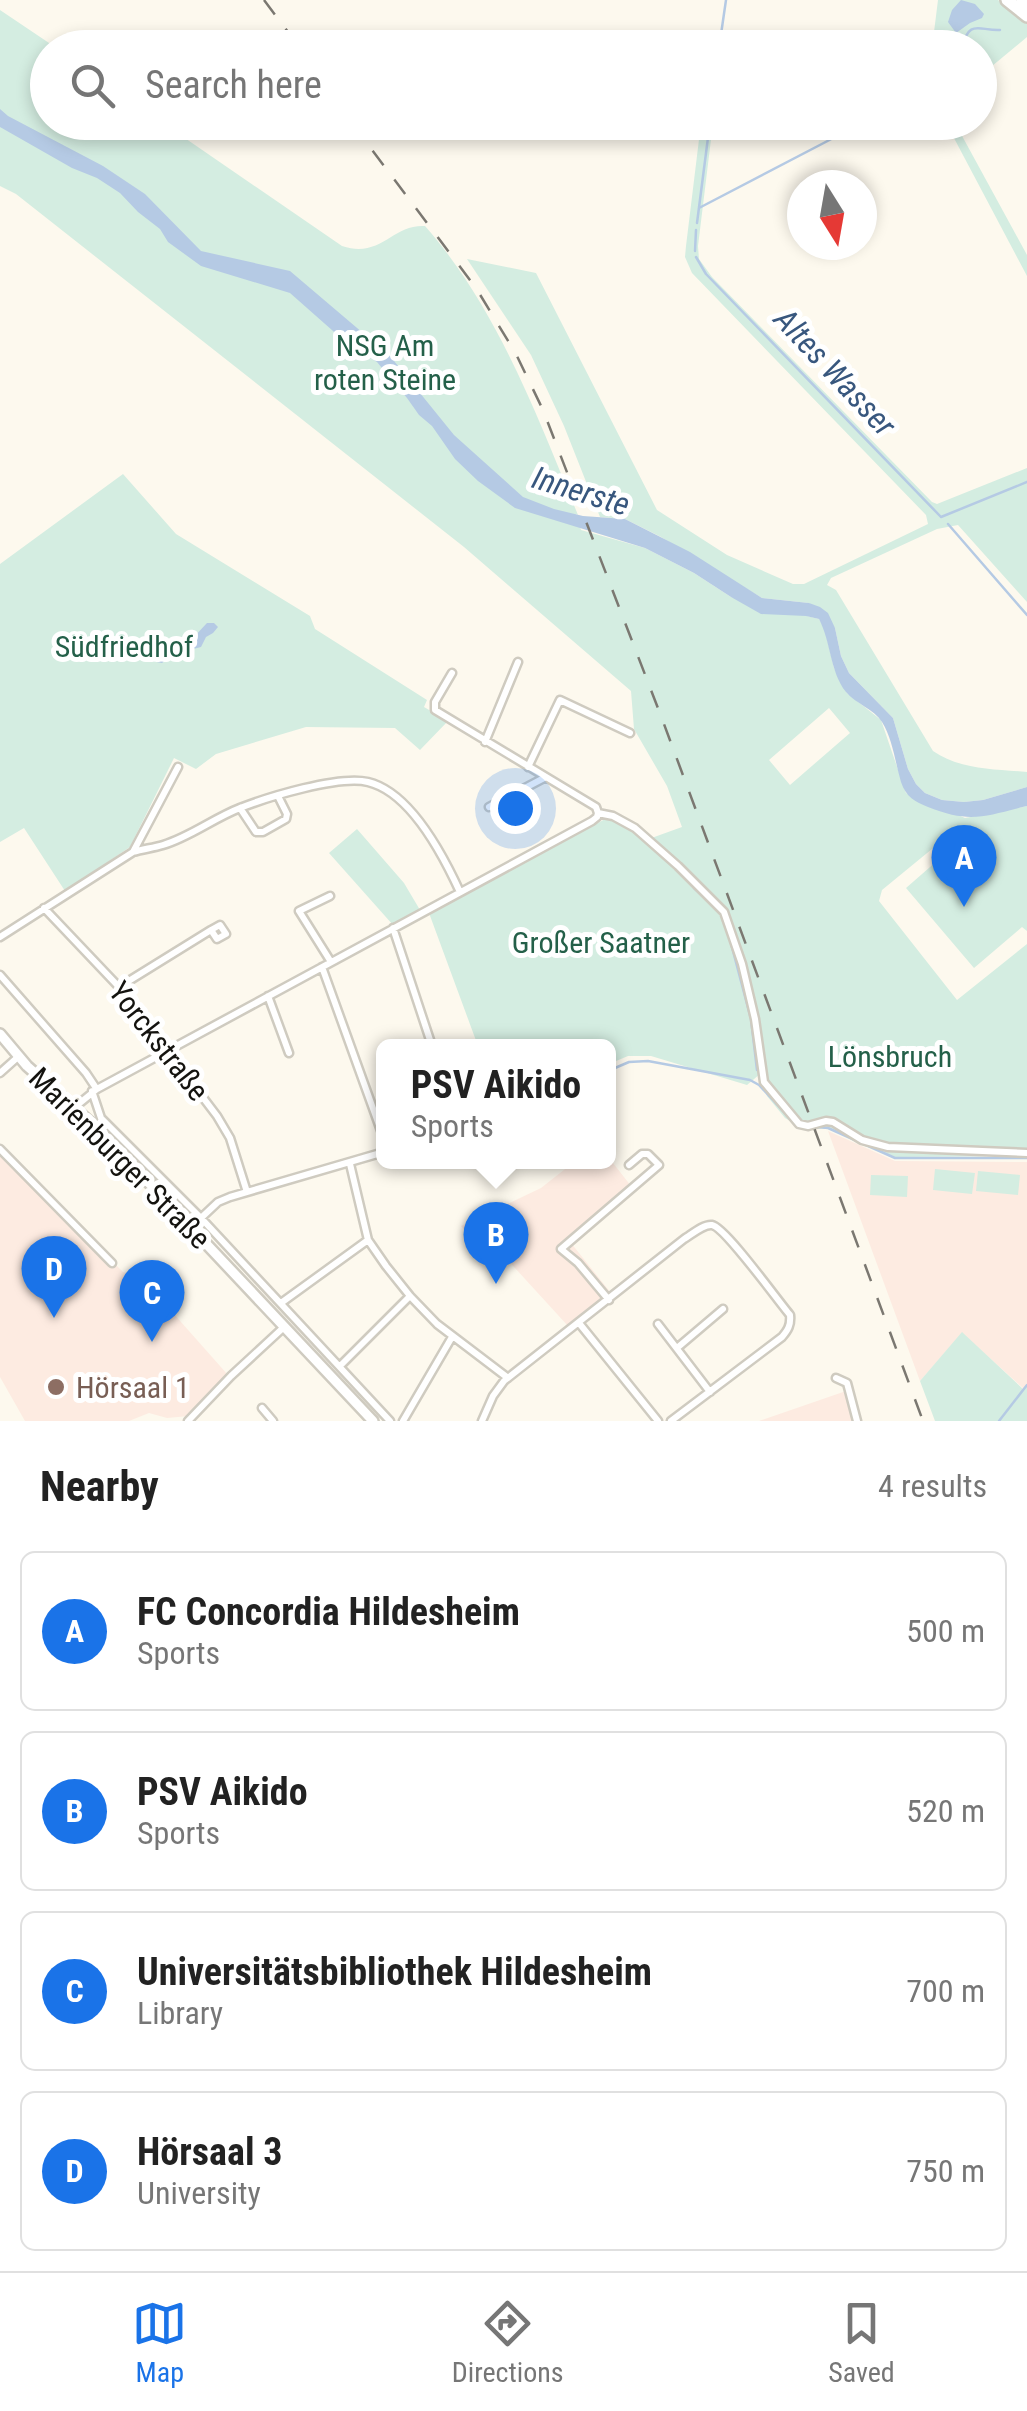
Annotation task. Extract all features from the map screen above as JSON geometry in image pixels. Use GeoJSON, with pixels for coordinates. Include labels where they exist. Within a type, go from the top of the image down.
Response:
{"type":"FeatureCollection","features":[{"type":"Feature","properties":{"kind":"highway"},"geometry":{"type":"LineString","coordinates":[[1006,0],[1027,16]]}},
{"type":"Feature","properties":{"kind":"main road","name":"Marienburger Straße"},"geometry":{"type":"LineString","coordinates":[[0,1034],[242,1280],[373,1421]]}},
{"type":"Feature","properties":{"kind":"street"},"geometry":{"type":"LineString","coordinates":[[486,742],[518,662]]}},
{"type":"Feature","properties":{"kind":"street"},"geometry":{"type":"LineString","coordinates":[[452,673],[435,702],[435,710],[586,801],[598,813]]}},
{"type":"Feature","properties":{"kind":"street"},"geometry":{"type":"LineString","coordinates":[[528,767],[560,700],[630,733]]}},
{"type":"Feature","properties":{"kind":"street"},"geometry":{"type":"LineString","coordinates":[[133,852],[178,767]]}},
{"type":"Feature","properties":{"kind":"street"},"geometry":{"type":"LineString","coordinates":[[490,807],[545,777]]}},
{"type":"Feature","properties":{"kind":"street"},"geometry":{"type":"LineString","coordinates":[[0,937],[133,852],[164,845],[240,808],[304,788],[342,782],[380,786],[412,814],[430,836],[460,892]]}},
{"type":"Feature","properties":{"kind":"street"},"geometry":{"type":"LineString","coordinates":[[240,808],[251,828],[263,832],[286,819],[278,796]]}},
{"type":"Feature","properties":{"kind":"street"},"geometry":{"type":"LineString","coordinates":[[74,1107],[95,1090],[592,821],[598,813]]}},
{"type":"Feature","properties":{"kind":"street"},"geometry":{"type":"LineString","coordinates":[[598,813],[635,828],[724,912],[755,1019],[764,1082],[799,1124],[833,1122],[862,1140],[888,1148],[1027,1153]]}},
{"type":"Feature","properties":{"kind":"street"},"geometry":{"type":"LineString","coordinates":[[330,896],[299,911],[331,962]]}},
{"type":"Feature","properties":{"kind":"street","name":"Yorckstraße"},"geometry":{"type":"LineString","coordinates":[[44,908],[119,988],[218,1116],[230,1138],[247,1192]]}},
{"type":"Feature","properties":{"kind":"street"},"geometry":{"type":"LineString","coordinates":[[393,928],[430,1039]]}},
{"type":"Feature","properties":{"kind":"street"},"geometry":{"type":"LineString","coordinates":[[119,988],[211,930]]}},
{"type":"Feature","properties":{"kind":"street"},"geometry":{"type":"LineString","coordinates":[[322,967],[376,1117]]}},
{"type":"Feature","properties":{"kind":"street","name":"Marienburger Straße"},"geometry":{"type":"LineString","coordinates":[[0,975],[86,1072],[101,1118],[244,1262],[390,1421]]}},
{"type":"Feature","properties":{"kind":"street"},"geometry":{"type":"LineString","coordinates":[[268,996],[290,1054]]}},
{"type":"Feature","properties":{"kind":"street"},"geometry":{"type":"LineString","coordinates":[[0,1073],[19,1056]]}},
{"type":"Feature","properties":{"kind":"street"},"geometry":{"type":"LineString","coordinates":[[0,1149],[112,1263]]}},
{"type":"Feature","properties":{"kind":"street"},"geometry":{"type":"LineString","coordinates":[[609,1300],[561,1249],[658,1165],[648,1154],[642,1154],[629,1165]]}},
{"type":"Feature","properties":{"kind":"street"},"geometry":{"type":"LineString","coordinates":[[201,1218],[218,1202],[376,1155]]}},
{"type":"Feature","properties":{"kind":"street"},"geometry":{"type":"LineString","coordinates":[[350,1164],[368,1240],[410,1296],[452,1337],[508,1378]]}},
{"type":"Feature","properties":{"kind":"street"},"geometry":{"type":"LineString","coordinates":[[482,1421],[493,1396],[508,1378],[684,1239],[712,1225],[739,1250],[790,1321],[782,1337],[671,1421]]}},
{"type":"Feature","properties":{"kind":"street"},"geometry":{"type":"LineString","coordinates":[[281,1303],[368,1240]]}},
{"type":"Feature","properties":{"kind":"street","name":"Marienburger Straße"},"geometry":{"type":"LineString","coordinates":[[242,1280],[244,1262]]}},
{"type":"Feature","properties":{"kind":"street"},"geometry":{"type":"LineString","coordinates":[[340,1366],[410,1296]]}},
{"type":"Feature","properties":{"kind":"street"},"geometry":{"type":"LineString","coordinates":[[677,1348],[723,1309]]}},
{"type":"Feature","properties":{"kind":"street"},"geometry":{"type":"LineString","coordinates":[[580,1323],[658,1421]]}},
{"type":"Feature","properties":{"kind":"street"},"geometry":{"type":"LineString","coordinates":[[658,1324],[710,1392]]}},
{"type":"Feature","properties":{"kind":"street"},"geometry":{"type":"LineString","coordinates":[[188,1421],[285,1326]]}},
{"type":"Feature","properties":{"kind":"street"},"geometry":{"type":"LineString","coordinates":[[403,1421],[452,1337]]}},
{"type":"Feature","properties":{"kind":"street"},"geometry":{"type":"LineString","coordinates":[[836,1378],[847,1383],[858,1421]]}},
{"type":"Feature","properties":{"kind":"street"},"geometry":{"type":"LineString","coordinates":[[262,1408],[273,1421]]}},
{"type":"Feature","properties":{"kind":"shaded area"},"geometry":{"type":"Polygon","coordinates":[[[828,1131],[895,1161],[1027,1162],[1024,1389],[962,1333],[920,1381],[828,1131]]]}},
{"type":"Feature","properties":{"kind":"shaded area"},"geometry":{"type":"Polygon","coordinates":[[[0,1149],[123,1272],[142,1278],[228,1375],[189,1416],[167,1418],[149,1413],[129,1421],[25,1421],[0,1377],[0,1149]]]}},
{"type":"Feature","properties":{"kind":"shaded area"},"geometry":{"type":"Polygon","coordinates":[[[616,1167],[635,1191],[571,1243],[611,1293],[568,1326],[504,1256],[494,1264],[461,1226],[541,1188],[565,1169],[616,1167]]]}},
{"type":"Feature","properties":{"kind":"shaded area"},"geometry":{"type":"Polygon","coordinates":[[[846,1391],[854,1421],[759,1421],[846,1391]]]}},
{"type":"Feature","properties":{"kind":"green space"},"geometry":{"type":"Polygon","coordinates":[[[938,0],[998,0],[1027,22],[1027,37],[997,62],[997,30],[934,30],[938,0]]]}},
{"type":"Feature","properties":{"kind":"green space"},"geometry":{"type":"Polygon","coordinates":[[[0,10],[30,30],[30,140],[188,140],[342,246],[355,249],[377,245],[404,230],[425,226],[474,292],[513,364],[563,477],[581,530],[645,548],[731,597],[819,619],[834,668],[847,693],[881,720],[906,793],[965,818],[1027,806],[1027,931],[1022,927],[974,968],[906,888],[953,847],[932,849],[882,890],[879,901],[957,1000],[1027,944],[1027,1156],[895,1157],[831,1129],[802,1128],[785,1118],[767,1096],[760,1074],[747,1085],[651,1056],[628,1056],[616,1061],[616,1039],[475,1039],[429,913],[609,817],[646,840],[682,827],[667,786],[634,729],[631,691],[464,547],[16,194],[0,186],[0,10]],[[829,708],[769,760],[790,785],[850,733],[829,708]]]}},
{"type":"Feature","properties":{"kind":"green space"},"geometry":{"type":"Polygon","coordinates":[[[699,140],[711,140],[698,246],[699,259],[712,277],[932,502],[937,504],[1027,468],[1027,602],[958,525],[937,529],[831,578],[827,585],[836,590],[933,751],[966,765],[1027,772],[1027,787],[964,802],[925,793],[908,769],[893,718],[849,673],[835,628],[809,603],[762,598],[625,519],[600,517],[531,355],[467,259],[536,273],[657,510],[727,555],[793,584],[804,584],[928,524],[926,515],[692,273],[685,257],[699,140]]]}},
{"type":"Feature","properties":{"kind":"green space"},"geometry":{"type":"Polygon","coordinates":[[[955,140],[964,140],[1027,255],[1027,276],[955,140]]]}},
{"type":"Feature","properties":{"kind":"green space","name":"Südfriedhof"},"geometry":{"type":"Polygon","coordinates":[[[123,474],[176,534],[310,616],[315,629],[427,700],[424,707],[448,721],[420,750],[395,728],[306,727],[216,754],[196,769],[174,758],[130,847],[65,891],[24,828],[0,842],[0,564],[123,474]]]}},
{"type":"Feature","properties":{"kind":"green space"},"geometry":{"type":"Polygon","coordinates":[[[357,829],[404,883],[420,910],[393,925],[329,853],[357,829]]]}},
{"type":"Feature","properties":{"kind":"green space"},"geometry":{"type":"Polygon","coordinates":[[[935,1169],[975,1173],[972,1194],[933,1190],[935,1169]]]}},
{"type":"Feature","properties":{"kind":"green space"},"geometry":{"type":"Polygon","coordinates":[[[978,1171],[1020,1175],[1018,1195],[976,1191],[978,1171]]]}},
{"type":"Feature","properties":{"kind":"green space"},"geometry":{"type":"Polygon","coordinates":[[[871,1175],[908,1176],[907,1197],[870,1195],[871,1175]]]}},
{"type":"Feature","properties":{"kind":"green space"},"geometry":{"type":"Polygon","coordinates":[[[962,1332],[1023,1389],[1027,1385],[1027,1421],[935,1421],[920,1381],[962,1332]]]}},
{"type":"Feature","properties":{"kind":"water"},"geometry":{"type":"Polygon","coordinates":[[[961,0],[975,4],[984,14],[954,30],[948,22],[961,0]]]}},
{"type":"Feature","properties":{"kind":"water"},"geometry":{"type":"Polygon","coordinates":[[[0,109],[30,128],[30,140],[54,140],[103,166],[145,194],[201,251],[290,271],[390,356],[454,435],[523,497],[583,516],[625,519],[690,552],[762,598],[820,607],[828,613],[835,628],[849,673],[893,718],[908,769],[925,793],[964,802],[1027,787],[1027,806],[967,817],[915,801],[903,787],[882,722],[841,684],[819,619],[761,614],[645,548],[515,508],[455,459],[377,362],[350,346],[290,293],[201,266],[168,242],[160,229],[120,193],[0,127],[0,109]]]}},
{"type":"Feature","properties":{"kind":"water"},"geometry":{"type":"Polygon","coordinates":[[[207,623],[218,627],[201,647],[174,654],[162,663],[151,657],[153,645],[173,645],[183,638],[192,639],[207,623]]]}},
{"type":"Feature","properties":{"kind":"waterway","name":"Altes Wasser"},"geometry":{"type":"LineString","coordinates":[[722,30],[726,0]]}},
{"type":"Feature","properties":{"kind":"waterway"},"geometry":{"type":"LineString","coordinates":[[971,30],[1000,30]]}},
{"type":"Feature","properties":{"kind":"waterway","name":"Altes Wasser"},"geometry":{"type":"LineString","coordinates":[[697,223],[708,140]]}},
{"type":"Feature","properties":{"kind":"waterway"},"geometry":{"type":"LineString","coordinates":[[699,208],[829,140]]}},
{"type":"Feature","properties":{"kind":"waterway","name":"Altes Wasser"},"geometry":{"type":"LineString","coordinates":[[695,251],[696,230]]}},
{"type":"Feature","properties":{"kind":"waterway","name":"Altes Wasser"},"geometry":{"type":"LineString","coordinates":[[696,257],[706,274],[941,517]]}},
{"type":"Feature","properties":{"kind":"waterway"},"geometry":{"type":"LineString","coordinates":[[941,517],[1027,482]]}},
{"type":"Feature","properties":{"kind":"waterway","name":"Altes Wasser"},"geometry":{"type":"LineString","coordinates":[[948,524],[1027,615]]}},
{"type":"Feature","properties":{"kind":"waterway"},"geometry":{"type":"LineString","coordinates":[[694,888],[724,919]]}},
{"type":"Feature","properties":{"kind":"waterway"},"geometry":{"type":"LineString","coordinates":[[728,932],[751,1019],[757,1070]]}},
{"type":"Feature","properties":{"kind":"waterway"},"geometry":{"type":"LineString","coordinates":[[616,1068],[648,1061],[750,1080],[795,1124]]}},
{"type":"Feature","properties":{"kind":"waterway"},"geometry":{"type":"LineString","coordinates":[[817,1127],[828,1128],[895,1158],[1027,1158]]}},
{"type":"Feature","properties":{"kind":"waterway"},"geometry":{"type":"LineString","coordinates":[[999,1421],[1027,1385]]}},
{"type":"Feature","properties":{"kind":"railway"},"geometry":{"type":"LineString","coordinates":[[264,0],[286,30]]}},
{"type":"Feature","properties":{"kind":"railway"},"geometry":{"type":"LineString","coordinates":[[365,140],[476,288],[516,354],[543,410],[923,1421]]}},
{"type":"Feature","properties":{"kind":"place","name":"FC Concordia Hildesheim"},"geometry":{"type":"Point","coordinates":[964,907]}},
{"type":"Feature","properties":{"kind":"place","name":"PSV Aikido"},"geometry":{"type":"Point","coordinates":[496,1284]}},
{"type":"Feature","properties":{"kind":"place","name":"Hörsaal 3"},"geometry":{"type":"Point","coordinates":[54,1318]}},
{"type":"Feature","properties":{"kind":"place","name":"Universitätsbibliothek Hildesheim"},"geometry":{"type":"Point","coordinates":[152,1342]}},
{"type":"Feature","properties":{"kind":"place","name":"Hörsaal 1"},"geometry":{"type":"Point","coordinates":[56,1387]}},
{"type":"Feature","properties":{"kind":"park label","name":"NSG Am roten Steine"},"geometry":{"type":"Point","coordinates":[385,362]}},
{"type":"Feature","properties":{"kind":"park label","name":"Großer Saatner"},"geometry":{"type":"Point","coordinates":[601,942]}},
{"type":"Feature","properties":{"kind":"park label","name":"Lönsbruch"},"geometry":{"type":"Point","coordinates":[890,1056]}},
{"type":"Feature","properties":{"kind":"water label","name":"Innerste"},"geometry":{"type":"Point","coordinates":[581,491]}}]}
